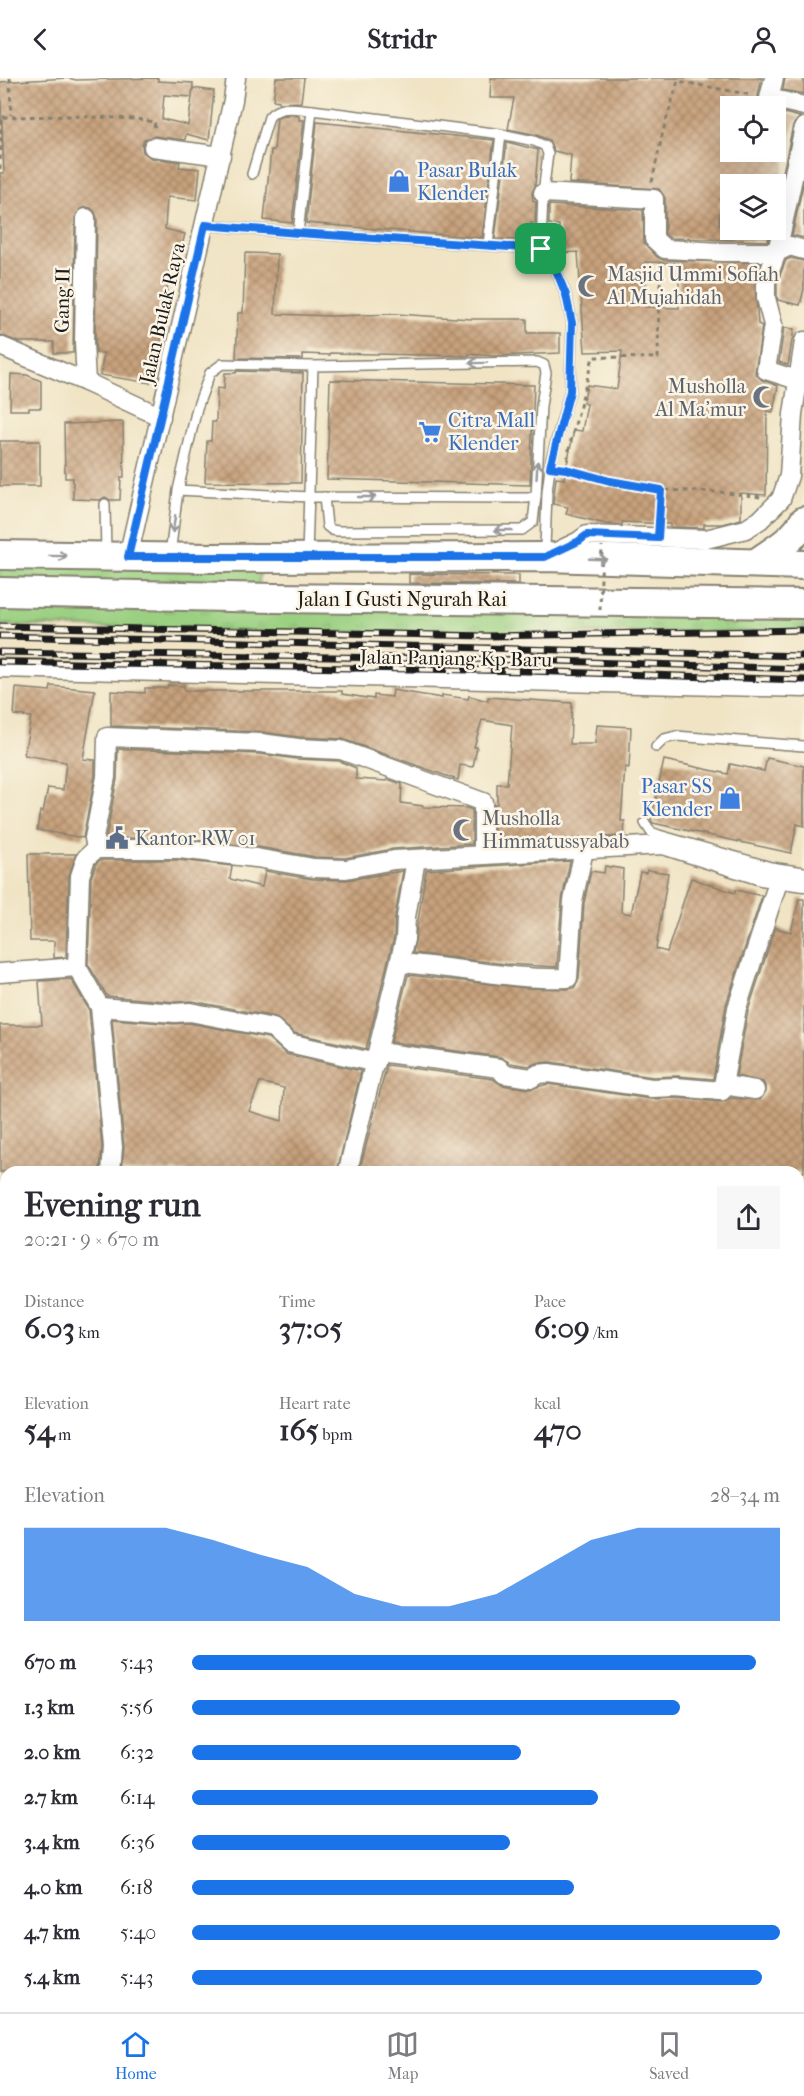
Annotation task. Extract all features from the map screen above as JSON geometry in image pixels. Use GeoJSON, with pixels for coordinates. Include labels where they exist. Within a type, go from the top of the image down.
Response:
{"type":"FeatureCollection","features":[{"type":"Feature","properties":{"kind":"main road"},"geometry":{"type":"LineString","coordinates":[[756,563],[791,538],[804,521]]}},
{"type":"Feature","properties":{"kind":"main road","name":"Jalan I Gusti Ngurah Rai"},"geometry":{"type":"LineString","coordinates":[[0,555],[307,558],[399,545],[430,544],[545,553],[804,565]]}},
{"type":"Feature","properties":{"kind":"main road","name":"Jalan I Gusti Ngurah Rai"},"geometry":{"type":"LineString","coordinates":[[0,592],[292,598],[795,599]]}},
{"type":"Feature","properties":{"kind":"street","name":"Jalan Bulak Raya"},"geometry":{"type":"LineString","coordinates":[[117,557],[161,417],[221,156],[236,78]]}},
{"type":"Feature","properties":{"kind":"street"},"geometry":{"type":"LineString","coordinates":[[770,96],[774,78]]}},
{"type":"Feature","properties":{"kind":"street"},"geometry":{"type":"LineString","coordinates":[[786,102],[804,106]]}},
{"type":"Feature","properties":{"kind":"street"},"geometry":{"type":"LineString","coordinates":[[797,380],[766,370],[773,325],[766,298],[766,281],[777,252],[804,128]]}},
{"type":"Feature","properties":{"kind":"street"},"geometry":{"type":"LineString","coordinates":[[153,147],[221,156]]}},
{"type":"Feature","properties":{"kind":"street"},"geometry":{"type":"LineString","coordinates":[[543,193],[654,199],[654,239],[665,249],[777,252],[790,246],[804,250]]}},
{"type":"Feature","properties":{"kind":"street","name":"Gang II"},"geometry":{"type":"LineString","coordinates":[[86,218],[84,343],[86,382]]}},
{"type":"Feature","properties":{"kind":"street"},"geometry":{"type":"LineString","coordinates":[[545,553],[579,541],[587,535],[706,539],[746,529],[760,520],[781,499],[789,476],[798,414],[797,380],[804,341]]}},
{"type":"Feature","properties":{"kind":"street"},"geometry":{"type":"LineString","coordinates":[[0,346],[161,417]]}},
{"type":"Feature","properties":{"kind":"street","name":"Jalan Panjang Kp Baru"},"geometry":{"type":"LineString","coordinates":[[0,668],[804,688]]}},
{"type":"Feature","properties":{"kind":"street"},"geometry":{"type":"LineString","coordinates":[[96,849],[94,838],[106,777],[107,737],[261,743],[340,750],[483,802],[483,855]]}},
{"type":"Feature","properties":{"kind":"street"},"geometry":{"type":"LineString","coordinates":[[111,1166],[113,1147],[100,1007],[77,967],[80,876],[86,858],[96,849],[179,849],[329,869],[346,869],[394,860],[663,845],[761,876],[804,882]]}},
{"type":"Feature","properties":{"kind":"street"},"geometry":{"type":"LineString","coordinates":[[400,963],[568,978],[573,901],[584,850]]}},
{"type":"Feature","properties":{"kind":"street"},"geometry":{"type":"LineString","coordinates":[[351,1166],[400,963],[416,859]]}},
{"type":"Feature","properties":{"kind":"street"},"geometry":{"type":"LineString","coordinates":[[100,1007],[190,1012],[273,1028],[289,1043],[377,1057],[499,1068],[504,1074],[527,1078],[548,1073],[652,1088],[676,1087],[722,1091],[738,1008],[779,879]]}},
{"type":"Feature","properties":{"kind":"street"},"geometry":{"type":"LineString","coordinates":[[0,973],[77,967]]}},
{"type":"Feature","properties":{"kind":"street"},"geometry":{"type":"LineString","coordinates":[[724,1085],[755,1090]]}},
{"type":"Feature","properties":{"kind":"lane"},"geometry":{"type":"LineString","coordinates":[[252,174],[269,117],[281,108],[501,134],[534,141],[545,146],[548,154],[543,193],[541,249],[556,270],[566,295],[572,323],[570,391],[550,467],[546,501],[545,553]]}},
{"type":"Feature","properties":{"kind":"lane"},"geometry":{"type":"LineString","coordinates":[[298,233],[312,110]]}},
{"type":"Feature","properties":{"kind":"lane"},"geometry":{"type":"LineString","coordinates":[[488,245],[501,134]]}},
{"type":"Feature","properties":{"kind":"lane"},"geometry":{"type":"LineString","coordinates":[[205,225],[541,249]]}},
{"type":"Feature","properties":{"kind":"lane"},"geometry":{"type":"LineString","coordinates":[[169,558],[178,490],[197,408],[210,373],[222,364],[313,366],[537,362],[544,365],[546,373],[541,406],[533,522],[522,530],[430,544]]}},
{"type":"Feature","properties":{"kind":"lane"},"geometry":{"type":"LineString","coordinates":[[307,558],[313,366]]}},
{"type":"Feature","properties":{"kind":"lane"},"geometry":{"type":"LineString","coordinates":[[178,490],[309,497],[528,498],[536,496]]}},
{"type":"Feature","properties":{"kind":"lane"},"geometry":{"type":"LineString","coordinates":[[324,497],[327,526],[332,530],[399,545]]}},
{"type":"Feature","properties":{"kind":"lane"},"geometry":{"type":"LineString","coordinates":[[105,504],[117,557]]}},
{"type":"Feature","properties":{"kind":"lane"},"geometry":{"type":"LineString","coordinates":[[407,589],[795,599]]}},
{"type":"Feature","properties":{"kind":"lane"},"geometry":{"type":"LineString","coordinates":[[656,747],[664,739],[676,736],[804,747]]}},
{"type":"Feature","properties":{"kind":"lane"},"geometry":{"type":"LineString","coordinates":[[645,823],[651,832],[659,835],[771,867],[804,872]]}},
{"type":"Feature","properties":{"kind":"path"},"geometry":{"type":"LineString","coordinates":[[10,78],[11,116]]}},
{"type":"Feature","properties":{"kind":"path"},"geometry":{"type":"LineString","coordinates":[[654,199],[653,178],[663,131],[678,81],[758,96]]}},
{"type":"Feature","properties":{"kind":"path"},"geometry":{"type":"LineString","coordinates":[[0,169],[1,117],[115,118],[155,122],[153,147]]}},
{"type":"Feature","properties":{"kind":"path"},"geometry":{"type":"LineString","coordinates":[[566,469],[570,444],[593,357],[658,358],[659,291],[665,249]]}},
{"type":"Feature","properties":{"kind":"path"},"geometry":{"type":"LineString","coordinates":[[550,467],[661,490],[719,492],[781,499]]}},
{"type":"Feature","properties":{"kind":"path"},"geometry":{"type":"LineString","coordinates":[[658,538],[661,490]]}},
{"type":"Feature","properties":{"kind":"path"},"geometry":{"type":"LineString","coordinates":[[600,610],[602,546]]}},
{"type":"Feature","properties":{"kind":"green space"},"geometry":{"type":"Polygon","coordinates":[[[0,555],[261,558],[259,586],[0,580],[0,555]]]}},
{"type":"Feature","properties":{"kind":"green space"},"geometry":{"type":"Polygon","coordinates":[[[0,592],[804,609],[804,631],[275,632],[0,625],[0,592]]]}},
{"type":"Feature","properties":{"kind":"building"},"geometry":{"type":"Polygon","coordinates":[[[68,78],[76,80],[158,78],[158,81],[193,83],[192,96],[193,88],[214,91],[209,140],[186,134],[185,140],[154,136],[144,140],[142,145],[143,152],[151,158],[180,162],[179,167],[200,169],[197,200],[167,197],[165,229],[185,234],[181,249],[172,246],[160,349],[154,349],[150,383],[100,375],[104,353],[96,353],[95,343],[97,218],[91,208],[80,209],[75,218],[73,353],[54,353],[54,342],[19,342],[0,335],[0,173],[4,173],[0,82],[68,78]],[[164,95],[162,119],[188,125],[192,97],[164,95]]]}},
{"type":"Feature","properties":{"kind":"building"},"geometry":{"type":"Polygon","coordinates":[[[276,78],[304,78],[301,102],[279,103],[273,100],[276,78]]]}},
{"type":"Feature","properties":{"kind":"building"},"geometry":{"type":"Polygon","coordinates":[[[491,78],[762,78],[758,96],[720,96],[720,162],[785,162],[783,174],[720,174],[720,240],[670,238],[665,234],[665,198],[659,189],[569,183],[571,155],[554,151],[549,140],[537,135],[508,129],[514,98],[490,98],[491,78]]]}},
{"type":"Feature","properties":{"kind":"building"},"geometry":{"type":"Polygon","coordinates":[[[785,78],[804,78],[804,94],[783,90],[785,78]]]}},
{"type":"Feature","properties":{"kind":"building"},"geometry":{"type":"Polygon","coordinates":[[[786,114],[800,117],[793,125],[786,158],[786,114]]]}},
{"type":"Feature","properties":{"kind":"building"},"geometry":{"type":"Polygon","coordinates":[[[285,115],[299,116],[299,120],[304,120],[292,223],[264,220],[271,150],[274,150],[277,118],[285,115]]]}},
{"type":"Feature","properties":{"kind":"building","name":"Pasar Bulak Klender"},"geometry":{"type":"Polygon","coordinates":[[[317,122],[494,140],[482,238],[306,223],[317,122]]]}},
{"type":"Feature","properties":{"kind":"building"},"geometry":{"type":"Polygon","coordinates":[[[507,142],[538,150],[535,186],[532,193],[533,201],[536,202],[535,223],[531,223],[530,241],[495,239],[507,142]]]}},
{"type":"Feature","properties":{"kind":"building"},"geometry":{"type":"Polygon","coordinates":[[[804,180],[804,238],[792,235],[804,180]]]}},
{"type":"Feature","properties":{"kind":"building"},"geometry":{"type":"Polygon","coordinates":[[[549,205],[643,210],[644,243],[657,257],[664,260],[761,263],[755,281],[758,324],[762,326],[755,373],[762,380],[778,386],[773,412],[767,411],[766,495],[741,493],[741,519],[722,524],[704,524],[704,528],[622,522],[622,525],[606,524],[566,514],[568,507],[553,504],[556,478],[564,479],[574,430],[582,431],[587,404],[583,403],[587,385],[617,389],[622,351],[585,352],[578,252],[559,253],[559,225],[549,224],[549,205]],[[645,262],[645,307],[679,308],[679,263],[645,262]]]}},
{"type":"Feature","properties":{"kind":"building"},"geometry":{"type":"Polygon","coordinates":[[[245,253],[277,254],[275,314],[332,316],[397,314],[471,319],[527,319],[527,333],[560,333],[560,353],[494,356],[469,354],[469,356],[330,353],[330,355],[303,354],[303,359],[236,358],[238,313],[243,313],[245,253]]]}},
{"type":"Feature","properties":{"kind":"building"},"geometry":{"type":"Polygon","coordinates":[[[791,258],[804,261],[804,289],[800,305],[778,300],[777,297],[777,283],[786,260],[791,258]]]}},
{"type":"Feature","properties":{"kind":"building"},"geometry":{"type":"Polygon","coordinates":[[[784,328],[794,329],[788,365],[779,362],[784,328]]]}},
{"type":"Feature","properties":{"kind":"building"},"geometry":{"type":"Polygon","coordinates":[[[236,371],[303,373],[301,483],[205,482],[207,441],[211,441],[212,422],[216,422],[217,388],[224,389],[225,373],[236,373],[236,371]]]}},
{"type":"Feature","properties":{"kind":"building"},"geometry":{"type":"Polygon","coordinates":[[[11,374],[27,375],[41,381],[41,408],[10,410],[11,374]]]}},
{"type":"Feature","properties":{"kind":"building","name":"Citra Mall Klender"},"geometry":{"type":"Polygon","coordinates":[[[330,380],[534,385],[530,485],[327,479],[330,380]]]}},
{"type":"Feature","properties":{"kind":"building"},"geometry":{"type":"Polygon","coordinates":[[[123,422],[124,477],[121,477],[120,500],[110,500],[105,497],[100,500],[73,499],[73,478],[65,478],[64,424],[123,422]]]}},
{"type":"Feature","properties":{"kind":"building"},"geometry":{"type":"Polygon","coordinates":[[[0,441],[40,441],[40,486],[0,486],[0,441]]]}},
{"type":"Feature","properties":{"kind":"building"},"geometry":{"type":"Polygon","coordinates":[[[409,574],[519,575],[519,584],[409,583],[409,574]]]}},
{"type":"Feature","properties":{"kind":"building"},"geometry":{"type":"Polygon","coordinates":[[[168,685],[184,686],[184,691],[342,691],[342,694],[374,699],[374,695],[392,697],[393,690],[442,698],[442,695],[468,699],[469,696],[488,701],[488,697],[572,703],[570,744],[595,744],[597,725],[631,727],[629,768],[625,767],[621,821],[625,821],[624,836],[494,843],[494,804],[497,804],[497,784],[507,784],[512,725],[482,720],[474,747],[477,747],[473,767],[460,765],[458,780],[342,739],[262,732],[111,726],[111,691],[145,693],[145,688],[167,688],[168,685]]]}},
{"type":"Feature","properties":{"kind":"building"},"geometry":{"type":"Polygon","coordinates":[[[51,686],[95,690],[83,759],[95,760],[95,776],[83,838],[37,830],[40,811],[43,812],[48,788],[63,790],[66,762],[24,755],[31,717],[14,715],[16,688],[50,691],[51,686]]]}},
{"type":"Feature","properties":{"kind":"building"},"geometry":{"type":"Polygon","coordinates":[[[118,749],[260,754],[339,761],[356,768],[356,779],[387,781],[387,779],[402,784],[401,803],[423,807],[472,810],[472,844],[393,849],[345,858],[315,857],[258,847],[180,838],[106,838],[117,779],[118,749]]]}},
{"type":"Feature","properties":{"kind":"building","name":"Pasar SS Klender"},"geometry":{"type":"Polygon","coordinates":[[[767,758],[804,766],[804,826],[797,824],[791,853],[653,823],[651,820],[664,760],[728,774],[730,764],[764,771],[767,758]]]}},
{"type":"Feature","properties":{"kind":"building"},"geometry":{"type":"Polygon","coordinates":[[[28,854],[76,854],[69,876],[66,957],[54,958],[54,941],[30,941],[28,854]]]}},
{"type":"Feature","properties":{"kind":"building"},"geometry":{"type":"Polygon","coordinates":[[[100,860],[178,860],[232,866],[230,879],[262,887],[265,871],[312,879],[346,880],[403,871],[395,915],[394,937],[366,1049],[294,1033],[275,1017],[192,1001],[175,1002],[107,996],[88,964],[91,878],[100,860]]]}},
{"type":"Feature","properties":{"kind":"building"},"geometry":{"type":"Polygon","coordinates":[[[570,861],[562,900],[557,967],[506,964],[413,953],[426,870],[570,861]]]}},
{"type":"Feature","properties":{"kind":"building"},"geometry":{"type":"Polygon","coordinates":[[[605,866],[623,869],[621,912],[631,914],[640,872],[646,873],[647,870],[668,873],[656,949],[667,952],[691,878],[735,893],[736,890],[762,896],[726,1005],[713,1079],[653,1077],[550,1062],[529,1066],[510,1063],[500,1057],[391,1042],[408,975],[525,988],[574,988],[579,979],[584,903],[591,871],[604,873],[605,866]]]}},
{"type":"Feature","properties":{"kind":"building"},"geometry":{"type":"Polygon","coordinates":[[[799,899],[804,899],[804,1166],[361,1166],[387,1065],[493,1079],[502,1085],[530,1089],[548,1084],[651,1099],[676,1098],[721,1102],[731,1098],[760,1100],[766,1092],[763,1082],[736,1076],[748,1011],[775,928],[791,932],[799,899]]]}},
{"type":"Feature","properties":{"kind":"building"},"geometry":{"type":"Polygon","coordinates":[[[71,979],[89,1010],[102,1147],[100,1166],[0,1166],[0,1025],[42,1025],[39,981],[71,979]]]}},
{"type":"Feature","properties":{"kind":"building"},"geometry":{"type":"Polygon","coordinates":[[[112,1019],[189,1023],[268,1038],[286,1054],[361,1071],[338,1166],[122,1166],[124,1146],[112,1019]],[[260,1082],[249,1111],[282,1121],[284,1088],[260,1082]]]}},
{"type":"Feature","properties":{"kind":"railway"},"geometry":{"type":"LineString","coordinates":[[0,626],[489,636],[804,630]]}},
{"type":"Feature","properties":{"kind":"railway"},"geometry":{"type":"LineString","coordinates":[[0,636],[804,656]]}},
{"type":"Feature","properties":{"kind":"railway"},"geometry":{"type":"LineString","coordinates":[[0,652],[527,660],[804,669]]}},
{"type":"Feature","properties":{"kind":"railway"},"geometry":{"type":"LineString","coordinates":[[0,662],[527,671],[804,680]]}},
{"type":"Feature","properties":{"kind":"place","name":"Pasar Bulak Klender"},"geometry":{"type":"Point","coordinates":[399,181]}},
{"type":"Feature","properties":{"kind":"place","name":"Masjid Ummi Sofiah Al Mujahidah"},"geometry":{"type":"Point","coordinates":[589,286]}},
{"type":"Feature","properties":{"kind":"place","name":"Musholla Al Ma'mur"},"geometry":{"type":"Point","coordinates":[764,397]}},
{"type":"Feature","properties":{"kind":"place","name":"Citra Mall Klender"},"geometry":{"type":"Point","coordinates":[430,432]}},
{"type":"Feature","properties":{"kind":"place","name":"Pasar SS Klender"},"geometry":{"type":"Point","coordinates":[730,798]}},
{"type":"Feature","properties":{"kind":"place","name":"Musholla Himmatussyabab"},"geometry":{"type":"Point","coordinates":[464,830]}},
{"type":"Feature","properties":{"kind":"place","name":"Kantor RW 01"},"geometry":{"type":"Point","coordinates":[117,838]}},
{"type":"Feature","properties":{"kind":"route"},"geometry":{"type":"LineString","coordinates":[[205,225],[541,249],[556,270],[566,295],[572,323],[570,391],[550,467],[661,490],[658,538],[587,535],[545,557],[128,557],[205,225]]}}]}
